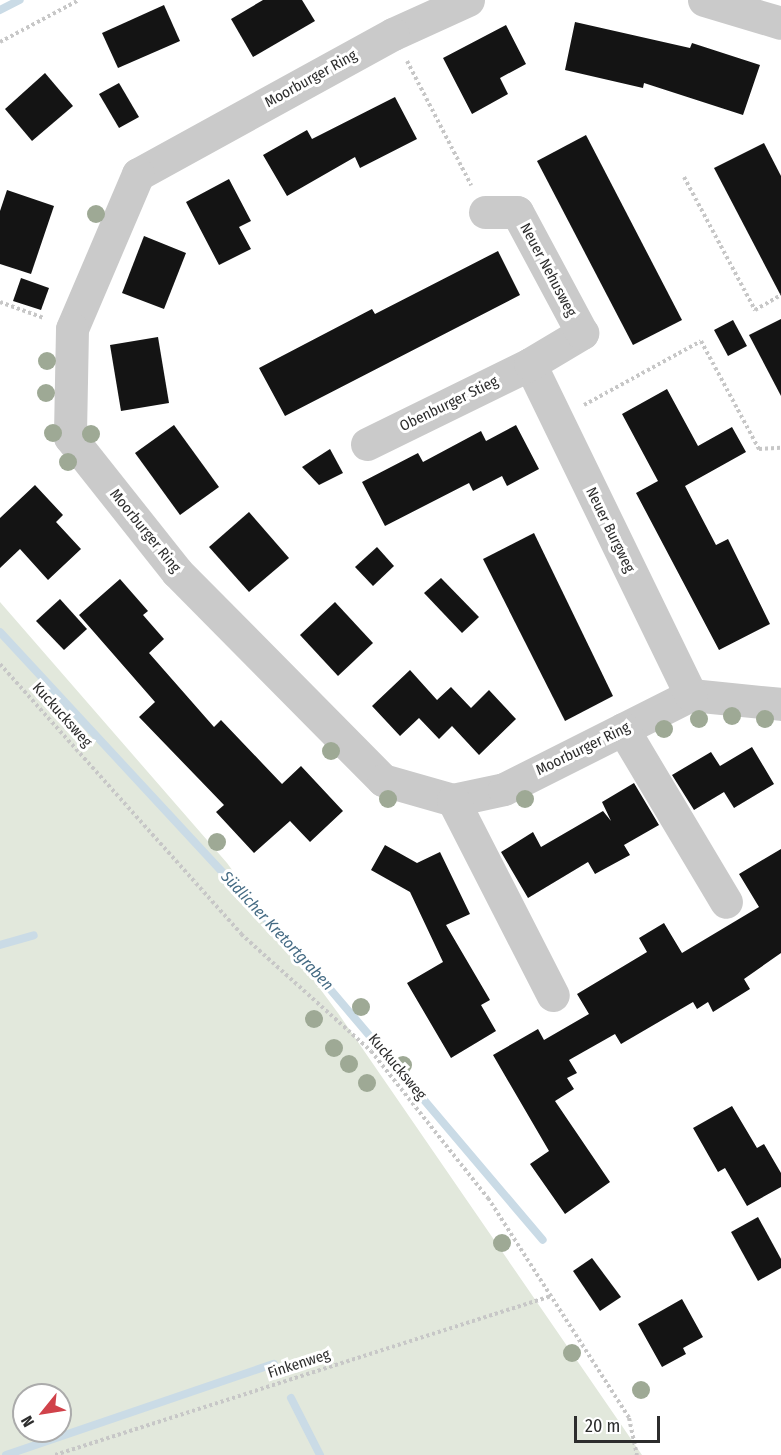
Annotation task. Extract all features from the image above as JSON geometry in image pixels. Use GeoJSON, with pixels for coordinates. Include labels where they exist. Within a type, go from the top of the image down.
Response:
{"type":"FeatureCollection","features":[{"type":"Feature","properties":{"kind":"street","name":"Moorburger Ring"},"geometry":{"type":"LineString","coordinates":[[468,0],[393,34],[138,174],[72,329],[70,437],[177,572],[383,780],[453,800],[504,789],[691,695]]}},
{"type":"Feature","properties":{"kind":"street"},"geometry":{"type":"LineString","coordinates":[[704,0],[772,15]]}},
{"type":"Feature","properties":{"kind":"street","name":"Neuer Nehusweg"},"geometry":{"type":"LineString","coordinates":[[485,212],[517,212],[582,333],[530,364]]}},
{"type":"Feature","properties":{"kind":"street","name":"Neuer Burgweg"},"geometry":{"type":"LineString","coordinates":[[530,364],[691,695]]}},
{"type":"Feature","properties":{"kind":"street","name":"Obenburger Stieg"},"geometry":{"type":"LineString","coordinates":[[367,444],[530,364]]}},
{"type":"Feature","properties":{"kind":"street"},"geometry":{"type":"LineString","coordinates":[[691,695],[776,710]]}},
{"type":"Feature","properties":{"kind":"street"},"geometry":{"type":"LineString","coordinates":[[623,729],[726,902]]}},
{"type":"Feature","properties":{"kind":"street"},"geometry":{"type":"LineString","coordinates":[[453,800],[553,995]]}},
{"type":"Feature","properties":{"kind":"path"},"geometry":{"type":"LineString","coordinates":[[0,42],[79,0]]}},
{"type":"Feature","properties":{"kind":"path"},"geometry":{"type":"LineString","coordinates":[[393,34],[485,212]]}},
{"type":"Feature","properties":{"kind":"path"},"geometry":{"type":"LineString","coordinates":[[684,177],[755,310],[781,295]]}},
{"type":"Feature","properties":{"kind":"path"},"geometry":{"type":"LineString","coordinates":[[0,302],[72,329]]}},
{"type":"Feature","properties":{"kind":"path"},"geometry":{"type":"LineString","coordinates":[[557,419],[701,341],[759,449],[781,448]]}},
{"type":"Feature","properties":{"kind":"path","name":"Kuckucksweg"},"geometry":{"type":"LineString","coordinates":[[0,663],[241,934],[371,1050],[488,1198],[629,1418],[637,1455]]}},
{"type":"Feature","properties":{"kind":"path","name":"Finkenweg"},"geometry":{"type":"LineString","coordinates":[[55,1455],[551,1296]]}},
{"type":"Feature","properties":{"kind":"shaded area"},"geometry":{"type":"Polygon","coordinates":[[[0,602],[227,863],[338,1013],[642,1455],[0,1455],[0,602]]]}},
{"type":"Feature","properties":{"kind":"building"},"geometry":{"type":"Polygon","coordinates":[[[263,0],[302,0],[315,21],[253,57],[231,19],[263,0]]]}},
{"type":"Feature","properties":{"kind":"building"},"geometry":{"type":"Polygon","coordinates":[[[164,5],[180,41],[118,68],[102,33],[164,5]]]}},
{"type":"Feature","properties":{"kind":"building"},"geometry":{"type":"Polygon","coordinates":[[[575,22],[690,48],[692,43],[760,65],[743,115],[644,83],[643,88],[565,70],[575,22]]]}},
{"type":"Feature","properties":{"kind":"building"},"geometry":{"type":"Polygon","coordinates":[[[506,25],[526,64],[500,78],[508,94],[472,114],[443,58],[506,25]]]}},
{"type":"Feature","properties":{"kind":"building"},"geometry":{"type":"Polygon","coordinates":[[[45,73],[73,106],[32,141],[5,109],[45,73]]]}},
{"type":"Feature","properties":{"kind":"building"},"geometry":{"type":"Polygon","coordinates":[[[119,83],[139,117],[119,128],[99,94],[119,83]]]}},
{"type":"Feature","properties":{"kind":"building"},"geometry":{"type":"Polygon","coordinates":[[[395,97],[417,139],[360,168],[355,157],[287,196],[263,155],[307,130],[312,139],[395,97]]]}},
{"type":"Feature","properties":{"kind":"building"},"geometry":{"type":"Polygon","coordinates":[[[586,135],[682,320],[633,345],[537,161],[586,135]]]}},
{"type":"Feature","properties":{"kind":"building"},"geometry":{"type":"Polygon","coordinates":[[[764,143],[781,176],[781,296],[714,168],[764,143]]]}},
{"type":"Feature","properties":{"kind":"building"},"geometry":{"type":"Polygon","coordinates":[[[229,179],[251,221],[239,227],[251,249],[219,265],[186,202],[229,179]]]}},
{"type":"Feature","properties":{"kind":"building"},"geometry":{"type":"Polygon","coordinates":[[[7,190],[54,206],[31,274],[0,264],[0,211],[7,190]]]}},
{"type":"Feature","properties":{"kind":"building"},"geometry":{"type":"Polygon","coordinates":[[[144,236],[186,253],[164,309],[122,293],[144,236]]]}},
{"type":"Feature","properties":{"kind":"building"},"geometry":{"type":"Polygon","coordinates":[[[498,251],[520,295],[285,416],[259,368],[372,309],[375,314],[498,251]]]}},
{"type":"Feature","properties":{"kind":"building"},"geometry":{"type":"Polygon","coordinates":[[[21,278],[49,288],[41,310],[13,301],[21,278]]]}},
{"type":"Feature","properties":{"kind":"building"},"geometry":{"type":"Polygon","coordinates":[[[781,319],[781,396],[749,335],[781,319]]]}},
{"type":"Feature","properties":{"kind":"building"},"geometry":{"type":"Polygon","coordinates":[[[733,320],[747,346],[728,356],[714,330],[733,320]]]}},
{"type":"Feature","properties":{"kind":"building"},"geometry":{"type":"Polygon","coordinates":[[[158,337],[169,403],[121,411],[110,345],[158,337]]]}},
{"type":"Feature","properties":{"kind":"building"},"geometry":{"type":"Polygon","coordinates":[[[667,389],[698,446],[732,427],[746,452],[685,486],[716,545],[728,539],[770,624],[719,650],[636,493],[658,481],[622,414],[667,389]]]}},
{"type":"Feature","properties":{"kind":"building"},"geometry":{"type":"Polygon","coordinates":[[[174,425],[219,487],[180,515],[135,453],[174,425]]]}},
{"type":"Feature","properties":{"kind":"building"},"geometry":{"type":"Polygon","coordinates":[[[516,425],[539,469],[507,486],[502,476],[473,491],[469,483],[385,526],[362,482],[418,453],[423,462],[481,431],[486,441],[516,425]]]}},
{"type":"Feature","properties":{"kind":"building"},"geometry":{"type":"Polygon","coordinates":[[[330,449],[343,473],[319,485],[302,467],[330,449]]]}},
{"type":"Feature","properties":{"kind":"building"},"geometry":{"type":"Polygon","coordinates":[[[35,485],[63,515],[56,522],[81,549],[48,580],[20,549],[0,568],[0,518],[35,485]]]}},
{"type":"Feature","properties":{"kind":"building"},"geometry":{"type":"Polygon","coordinates":[[[249,512],[289,558],[249,592],[209,547],[249,512]]]}},
{"type":"Feature","properties":{"kind":"building"},"geometry":{"type":"Polygon","coordinates":[[[534,533],[613,696],[565,721],[483,559],[534,533]]]}},
{"type":"Feature","properties":{"kind":"building"},"geometry":{"type":"Polygon","coordinates":[[[377,547],[394,566],[373,586],[355,567],[377,547]]]}},
{"type":"Feature","properties":{"kind":"building"},"geometry":{"type":"Polygon","coordinates":[[[441,578],[479,617],[462,633],[424,593],[441,578]]]}},
{"type":"Feature","properties":{"kind":"building"},"geometry":{"type":"Polygon","coordinates":[[[120,579],[148,611],[143,615],[164,639],[149,653],[214,727],[221,720],[282,784],[301,766],[343,811],[310,842],[290,821],[254,853],[216,812],[224,805],[139,717],[155,702],[79,615],[120,579]]]}},
{"type":"Feature","properties":{"kind":"building"},"geometry":{"type":"Polygon","coordinates":[[[60,599],[87,629],[64,650],[36,621],[60,599]]]}},
{"type":"Feature","properties":{"kind":"building"},"geometry":{"type":"Polygon","coordinates":[[[335,602],[373,643],[338,676],[300,635],[335,602]]]}},
{"type":"Feature","properties":{"kind":"building"},"geometry":{"type":"Polygon","coordinates":[[[410,670],[437,700],[451,687],[471,708],[489,690],[516,719],[479,755],[452,726],[439,739],[419,718],[400,736],[372,706],[410,670]]]}},
{"type":"Feature","properties":{"kind":"building"},"geometry":{"type":"Polygon","coordinates":[[[752,747],[774,784],[734,808],[724,792],[694,810],[672,775],[711,752],[720,766],[752,747]]]}},
{"type":"Feature","properties":{"kind":"building"},"geometry":{"type":"Polygon","coordinates":[[[634,783],[659,825],[624,845],[630,855],[595,874],[588,862],[528,898],[501,852],[533,832],[541,847],[603,811],[611,821],[602,802],[634,783]]]}},
{"type":"Feature","properties":{"kind":"building"},"geometry":{"type":"Polygon","coordinates":[[[385,845],[417,863],[440,852],[470,914],[446,925],[490,1000],[481,1005],[496,1031],[451,1058],[407,983],[443,962],[410,892],[371,870],[385,845]]]}},
{"type":"Feature","properties":{"kind":"building"},"geometry":{"type":"Polygon","coordinates":[[[781,849],[781,953],[744,979],[750,989],[713,1012],[708,1002],[697,1009],[693,1002],[621,1044],[615,1034],[569,1060],[577,1073],[567,1078],[574,1089],[555,1101],[610,1182],[565,1214],[530,1164],[549,1151],[493,1055],[538,1029],[544,1040],[589,1014],[577,994],[647,952],[639,938],[664,923],[682,953],[759,907],[739,874],[781,849]]]}},
{"type":"Feature","properties":{"kind":"building"},"geometry":{"type":"Polygon","coordinates":[[[732,1106],[757,1148],[764,1144],[781,1173],[781,1187],[747,1206],[725,1168],[718,1172],[693,1128],[732,1106]]]}},
{"type":"Feature","properties":{"kind":"building"},"geometry":{"type":"Polygon","coordinates":[[[758,1217],[781,1259],[781,1268],[758,1281],[731,1232],[758,1217]]]}},
{"type":"Feature","properties":{"kind":"building"},"geometry":{"type":"Polygon","coordinates":[[[592,1258],[621,1297],[600,1311],[573,1271],[592,1258]]]}},
{"type":"Feature","properties":{"kind":"building"},"geometry":{"type":"Polygon","coordinates":[[[682,1299],[703,1337],[683,1348],[686,1354],[662,1367],[638,1324],[682,1299]]]}},
{"type":"Feature","properties":{"kind":"waterway"},"geometry":{"type":"LineString","coordinates":[[0,10],[20,0]]}},
{"type":"Feature","properties":{"kind":"waterway","name":"Südlicher Kretortgraben"},"geometry":{"type":"LineString","coordinates":[[0,632],[324,982],[543,1240]]}},
{"type":"Feature","properties":{"kind":"waterway"},"geometry":{"type":"LineString","coordinates":[[0,945],[34,935]]}},
{"type":"Feature","properties":{"kind":"waterway"},"geometry":{"type":"LineString","coordinates":[[6,1455],[274,1364]]}},
{"type":"Feature","properties":{"kind":"waterway"},"geometry":{"type":"LineString","coordinates":[[291,1398],[320,1455]]}}]}
